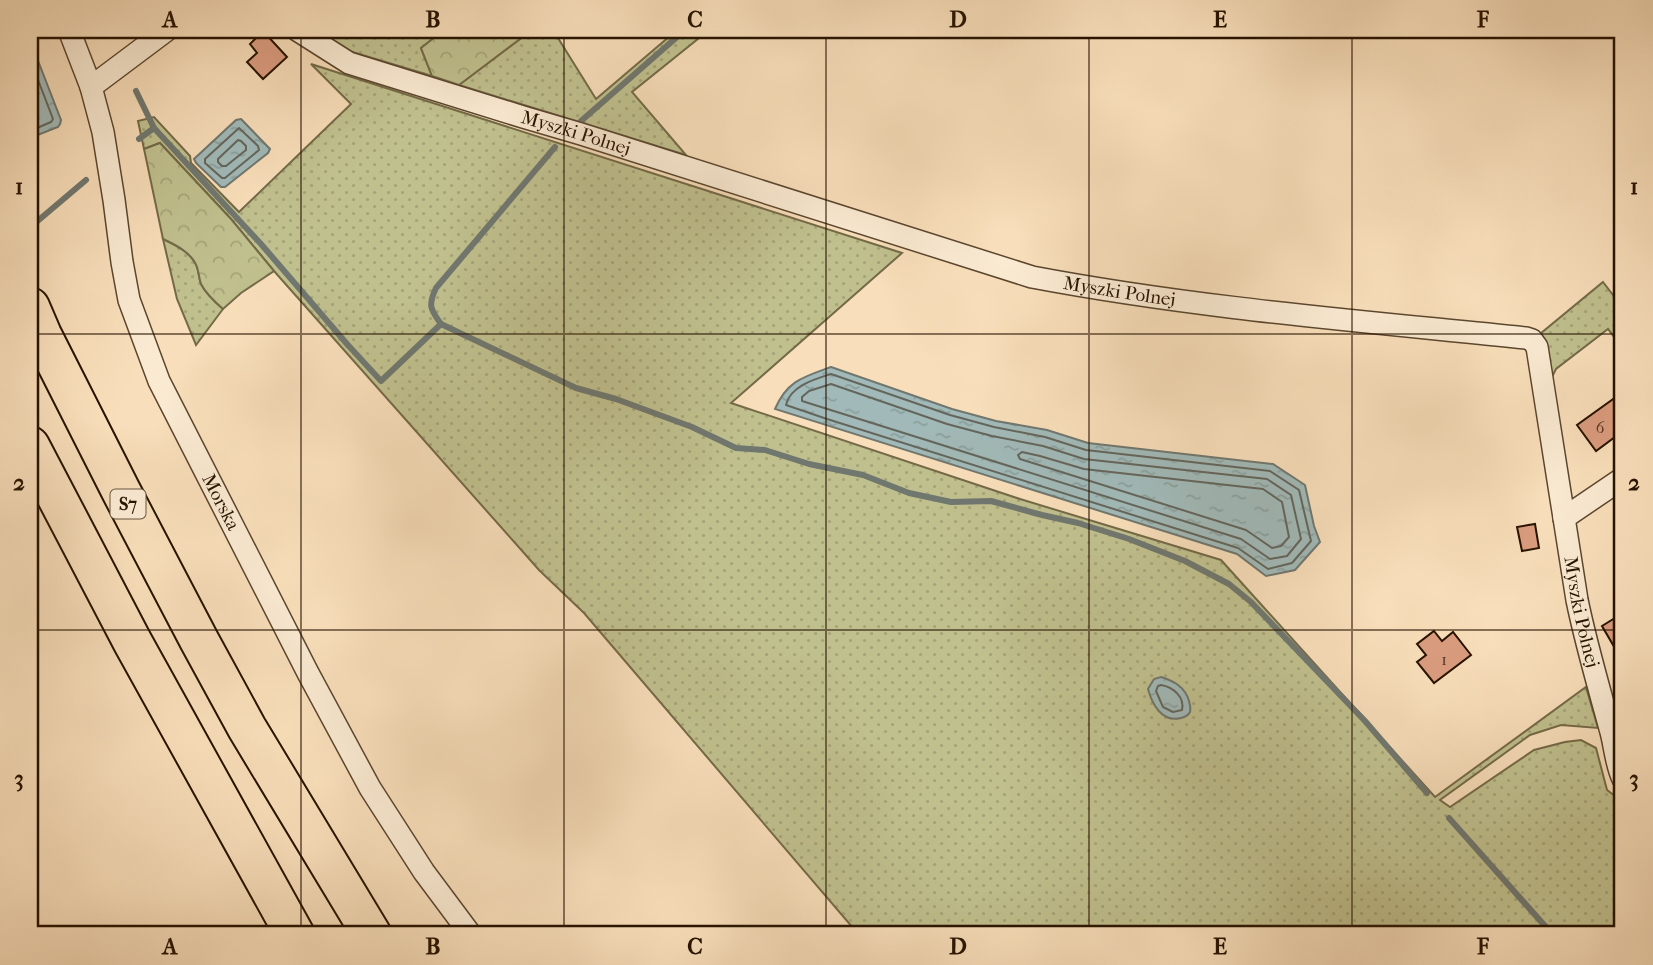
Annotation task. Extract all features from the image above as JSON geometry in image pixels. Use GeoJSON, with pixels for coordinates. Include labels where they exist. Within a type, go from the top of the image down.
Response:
{"type":"FeatureCollection","features":[{"type":"Feature","properties":{"kind":"highway","name":"S7"},"geometry":{"type":"LineString","coordinates":[[30,307],[121,491],[199,640],[247,728],[372,935]]}},
{"type":"Feature","properties":{"kind":"highway"},"geometry":{"type":"LineString","coordinates":[[30,446],[132,641],[295,935]]}},
{"type":"Feature","properties":{"kind":"street","name":"Morska"},"geometry":{"type":"LineString","coordinates":[[69,30],[91,87],[108,159],[130,300],[159,381],[308,673],[370,788],[424,872],[471,935]]}},
{"type":"Feature","properties":{"kind":"street"},"geometry":{"type":"LineString","coordinates":[[91,87],[167,30]]}},
{"type":"Feature","properties":{"kind":"street","name":"Myszki Polnej"},"geometry":{"type":"LineString","coordinates":[[298,30],[349,63],[1032,277],[1234,309],[1532,340],[1537,347],[1581,621],[1623,779]]}},
{"type":"Feature","properties":{"kind":"street"},"geometry":{"type":"LineString","coordinates":[[1564,518],[1623,478]]}},
{"type":"Feature","properties":{"kind":"green space"},"geometry":{"type":"Polygon","coordinates":[[[329,30],[444,30],[421,48],[432,76],[339,48],[323,35],[329,30]]]}},
{"type":"Feature","properties":{"kind":"green space"},"geometry":{"type":"Polygon","coordinates":[[[444,30],[532,30],[459,85],[432,76],[421,48],[444,30]]]}},
{"type":"Feature","properties":{"kind":"green space"},"geometry":{"type":"Polygon","coordinates":[[[532,30],[553,30],[596,99],[677,30],[709,30],[632,92],[686,155],[459,85],[532,30]]]}},
{"type":"Feature","properties":{"kind":"green space"},"geometry":{"type":"Polygon","coordinates":[[[311,64],[902,253],[731,403],[1020,499],[1221,560],[1435,797],[1586,687],[1598,728],[1561,725],[1530,735],[1440,800],[1450,807],[1534,750],[1581,740],[1596,748],[1607,790],[1623,802],[1623,935],[859,935],[584,613],[539,570],[231,219],[160,143],[144,149],[138,121],[154,117],[190,156],[191,163],[239,212],[351,104],[311,64]]]}},
{"type":"Feature","properties":{"kind":"green space"},"geometry":{"type":"Polygon","coordinates":[[[160,143],[231,219],[274,271],[223,309],[203,288],[197,267],[191,258],[163,239],[144,149],[160,143]]]}},
{"type":"Feature","properties":{"kind":"green space"},"geometry":{"type":"Polygon","coordinates":[[[163,239],[191,258],[197,267],[203,288],[223,309],[196,345],[177,299],[163,239]]]}},
{"type":"Feature","properties":{"kind":"green space"},"geometry":{"type":"Polygon","coordinates":[[[1603,282],[1623,308],[1623,349],[1608,329],[1556,369],[1549,383],[1540,334],[1603,282]]]}},
{"type":"Feature","properties":{"kind":"water"},"geometry":{"type":"Polygon","coordinates":[[[30,40],[61,120],[58,127],[30,138],[30,40]]]}},
{"type":"Feature","properties":{"kind":"water"},"geometry":{"type":"Polygon","coordinates":[[[241,119],[270,149],[225,187],[221,187],[194,159],[236,120],[241,119]]]}},
{"type":"Feature","properties":{"kind":"water"},"geometry":{"type":"Polygon","coordinates":[[[831,367],[952,409],[996,421],[1047,430],[1088,443],[1273,464],[1305,485],[1320,542],[1295,570],[1266,576],[1237,554],[775,409],[785,392],[797,381],[831,367]]]}},
{"type":"Feature","properties":{"kind":"water"},"geometry":{"type":"Polygon","coordinates":[[[1161,677],[1175,683],[1185,692],[1190,708],[1186,716],[1168,718],[1155,706],[1148,689],[1154,679],[1161,677]]]}},
{"type":"Feature","properties":{"kind":"building"},"geometry":{"type":"Polygon","coordinates":[[[263,31],[287,57],[263,79],[247,62],[257,53],[250,44],[263,31]]]}},
{"type":"Feature","properties":{"kind":"building"},"geometry":{"type":"Polygon","coordinates":[[[1623,392],[1623,431],[1596,451],[1577,425],[1623,392]]]}},
{"type":"Feature","properties":{"kind":"building"},"geometry":{"type":"Polygon","coordinates":[[[1535,524],[1539,548],[1522,551],[1517,527],[1535,524]]]}},
{"type":"Feature","properties":{"kind":"building"},"geometry":{"type":"Polygon","coordinates":[[[1623,613],[1623,662],[1602,626],[1623,613]]]}},
{"type":"Feature","properties":{"kind":"building"},"geometry":{"type":"Polygon","coordinates":[[[1434,631],[1442,641],[1453,632],[1471,655],[1434,683],[1417,662],[1426,655],[1417,644],[1434,631]]]}},
{"type":"Feature","properties":{"kind":"waterway"},"geometry":{"type":"LineString","coordinates":[[107,30],[110,35]]}},
{"type":"Feature","properties":{"kind":"waterway"},"geometry":{"type":"LineString","coordinates":[[581,121],[685,30]]}},
{"type":"Feature","properties":{"kind":"waterway"},"geometry":{"type":"LineString","coordinates":[[136,91],[154,128]]}},
{"type":"Feature","properties":{"kind":"waterway"},"geometry":{"type":"LineString","coordinates":[[139,139],[154,128],[261,244],[381,381],[441,324]]}},
{"type":"Feature","properties":{"kind":"waterway"},"geometry":{"type":"LineString","coordinates":[[555,147],[436,288],[431,307],[441,324],[576,388],[616,399],[692,427],[736,448],[765,450],[809,464],[863,475],[909,493],[951,502],[991,501],[1078,523],[1185,561],[1229,584],[1251,602],[1365,721],[1427,793]]}},
{"type":"Feature","properties":{"kind":"waterway"},"geometry":{"type":"LineString","coordinates":[[34,224],[86,180]]}},
{"type":"Feature","properties":{"kind":"waterway"},"geometry":{"type":"LineString","coordinates":[[1449,818],[1553,935]]}}]}
